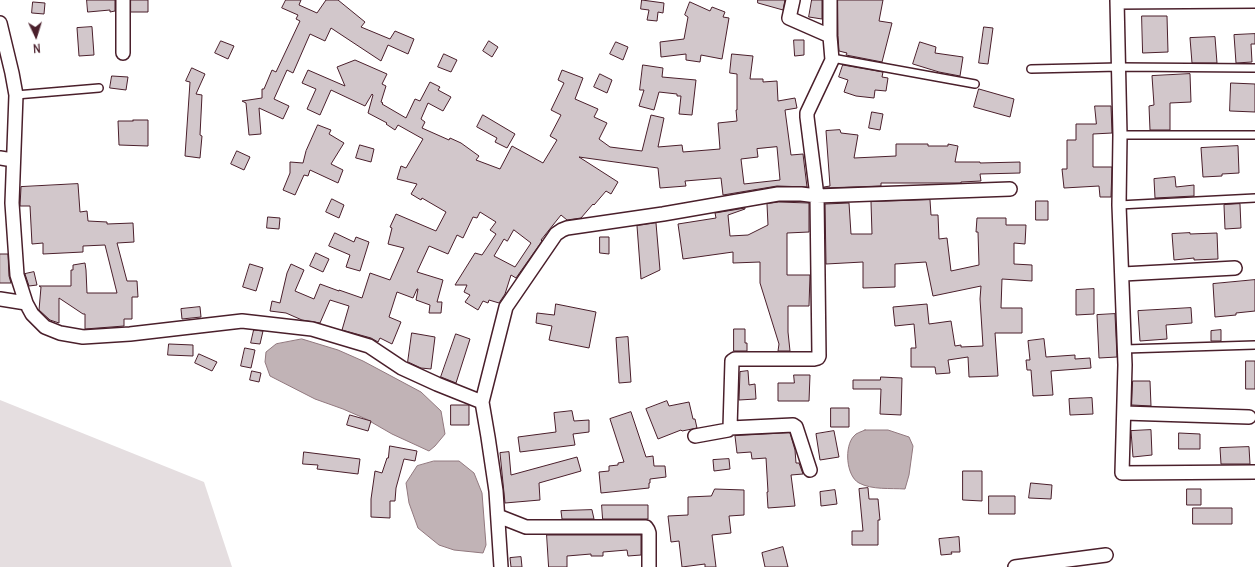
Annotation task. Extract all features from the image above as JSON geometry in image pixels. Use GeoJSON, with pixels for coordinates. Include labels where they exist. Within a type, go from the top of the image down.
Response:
{"type":"FeatureCollection","features":[{"type":"Feature","properties":{"kind":"street"},"geometry":{"type":"LineString","coordinates":[[123,0],[123,53]]}},
{"type":"Feature","properties":{"kind":"street"},"geometry":{"type":"LineString","coordinates":[[794,0],[789,16],[790,18],[830,36]]}},
{"type":"Feature","properties":{"kind":"street"},"geometry":{"type":"LineString","coordinates":[[730,428],[732,361],[735,359],[814,359],[818,358],[819,356],[817,196],[807,114],[832,58],[830,36],[830,0]]}},
{"type":"Feature","properties":{"kind":"street"},"geometry":{"type":"LineString","coordinates":[[1255,1],[1117,1],[1120,135],[1119,204],[1125,349],[1122,473],[1255,472]]}},
{"type":"Feature","properties":{"kind":"street"},"geometry":{"type":"LineString","coordinates":[[0,26],[12,72],[16,95],[12,203],[16,275],[26,303],[32,314],[45,327],[60,334],[83,337],[130,334],[242,321],[312,329],[369,346],[402,368],[482,402]]}},
{"type":"Feature","properties":{"kind":"street"},"geometry":{"type":"LineString","coordinates":[[0,158],[13,160]]}},
{"type":"Feature","properties":{"kind":"street"},"geometry":{"type":"LineString","coordinates":[[502,567],[498,516],[482,402],[506,307],[556,234],[567,228],[663,214],[778,194],[817,196],[1010,189]]}},
{"type":"Feature","properties":{"kind":"street"},"geometry":{"type":"LineString","coordinates":[[1123,274],[1235,268]]}},
{"type":"Feature","properties":{"kind":"street"},"geometry":{"type":"LineString","coordinates":[[0,299],[26,303]]}},
{"type":"Feature","properties":{"kind":"street"},"geometry":{"type":"LineString","coordinates":[[1124,413],[1249,418]]}},
{"type":"Feature","properties":{"kind":"street"},"geometry":{"type":"LineString","coordinates":[[695,436],[728,430],[730,428],[793,425],[796,427],[810,470]]}},
{"type":"Feature","properties":{"kind":"street"},"geometry":{"type":"LineString","coordinates":[[498,516],[526,527],[646,527],[648,528],[649,533],[649,567]]}},
{"type":"Feature","properties":{"kind":"street"},"geometry":{"type":"LineString","coordinates":[[1015,567],[1106,555]]}},
{"type":"Feature","properties":{"kind":"lane"},"geometry":{"type":"LineString","coordinates":[[832,58],[975,84]]}},
{"type":"Feature","properties":{"kind":"lane"},"geometry":{"type":"LineString","coordinates":[[1031,69],[1119,67],[1255,68]]}},
{"type":"Feature","properties":{"kind":"lane"},"geometry":{"type":"LineString","coordinates":[[16,95],[99,88]]}},
{"type":"Feature","properties":{"kind":"lane"},"geometry":{"type":"LineString","coordinates":[[1120,135],[1255,135]]}},
{"type":"Feature","properties":{"kind":"lane"},"geometry":{"type":"LineString","coordinates":[[1119,204],[1255,198]]}},
{"type":"Feature","properties":{"kind":"lane"},"geometry":{"type":"LineString","coordinates":[[1125,349],[1255,345]]}},
{"type":"Feature","properties":{"kind":"shaded area"},"geometry":{"type":"Polygon","coordinates":[[[302,339],[338,350],[363,361],[421,392],[441,411],[445,434],[429,451],[392,434],[366,419],[315,399],[270,376],[265,362],[266,352],[276,344],[302,339]]]}},
{"type":"Feature","properties":{"kind":"shaded area"},"geometry":{"type":"Polygon","coordinates":[[[0,400],[204,482],[232,567],[0,567],[0,400]]]}},
{"type":"Feature","properties":{"kind":"shaded area"},"geometry":{"type":"Polygon","coordinates":[[[865,430],[888,430],[909,437],[913,446],[909,475],[905,489],[870,487],[859,483],[851,474],[848,461],[849,447],[855,435],[865,430]]]}},
{"type":"Feature","properties":{"kind":"shaded area"},"geometry":{"type":"Polygon","coordinates":[[[434,461],[459,461],[474,473],[482,493],[486,545],[483,553],[454,550],[439,545],[418,528],[409,503],[406,483],[417,466],[434,461]]]}},
{"type":"Feature","properties":{"kind":"building"},"geometry":{"type":"Polygon","coordinates":[[[87,0],[115,0],[115,11],[88,12],[87,0]]]}},
{"type":"Feature","properties":{"kind":"building"},"geometry":{"type":"Polygon","coordinates":[[[131,0],[148,0],[148,12],[131,12],[131,0]]]}},
{"type":"Feature","properties":{"kind":"building"},"geometry":{"type":"Polygon","coordinates":[[[286,0],[301,0],[299,5],[317,13],[326,0],[338,0],[365,22],[361,27],[390,39],[395,31],[414,39],[408,54],[388,45],[381,61],[331,28],[325,41],[310,34],[293,73],[287,70],[274,99],[289,106],[283,119],[259,108],[261,134],[249,135],[246,103],[242,101],[262,98],[262,89],[264,89],[272,70],[276,72],[300,21],[296,19],[298,15],[282,8],[286,0]]]}},
{"type":"Feature","properties":{"kind":"building"},"geometry":{"type":"Polygon","coordinates":[[[642,0],[664,3],[663,13],[658,12],[657,21],[647,20],[649,10],[641,9],[642,0]]]}},
{"type":"Feature","properties":{"kind":"building"},"geometry":{"type":"Polygon","coordinates":[[[758,0],[785,0],[783,10],[758,3],[758,0]]]}},
{"type":"Feature","properties":{"kind":"building"},"geometry":{"type":"Polygon","coordinates":[[[812,0],[822,0],[822,19],[809,17],[812,0]]]}},
{"type":"Feature","properties":{"kind":"building"},"geometry":{"type":"Polygon","coordinates":[[[838,0],[883,0],[879,21],[892,23],[882,62],[846,55],[847,53],[839,51],[838,0]]]}},
{"type":"Feature","properties":{"kind":"building"},"geometry":{"type":"Polygon","coordinates":[[[33,2],[45,3],[44,14],[32,13],[33,2]]]}},
{"type":"Feature","properties":{"kind":"building"},"geometry":{"type":"Polygon","coordinates":[[[690,2],[710,11],[712,7],[725,12],[723,17],[729,18],[722,59],[701,55],[700,62],[686,60],[686,54],[661,57],[660,42],[684,39],[688,17],[685,15],[690,2]]]}},
{"type":"Feature","properties":{"kind":"building"},"geometry":{"type":"Polygon","coordinates":[[[1142,16],[1167,16],[1168,52],[1143,53],[1142,16]]]}},
{"type":"Feature","properties":{"kind":"building"},"geometry":{"type":"Polygon","coordinates":[[[92,27],[94,55],[79,56],[77,28],[92,27]]]}},
{"type":"Feature","properties":{"kind":"building"},"geometry":{"type":"Polygon","coordinates":[[[984,27],[993,28],[988,64],[979,63],[984,27]]]}},
{"type":"Feature","properties":{"kind":"building"},"geometry":{"type":"Polygon","coordinates":[[[1255,34],[1255,44],[1251,44],[1252,62],[1236,63],[1234,35],[1255,34]]]}},
{"type":"Feature","properties":{"kind":"building"},"geometry":{"type":"Polygon","coordinates":[[[1215,37],[1217,63],[1192,63],[1190,38],[1215,37]]]}},
{"type":"Feature","properties":{"kind":"building"},"geometry":{"type":"Polygon","coordinates":[[[794,40],[804,40],[804,55],[795,56],[794,40]]]}},
{"type":"Feature","properties":{"kind":"building"},"geometry":{"type":"Polygon","coordinates":[[[221,41],[234,46],[228,59],[215,53],[221,41]]]}},
{"type":"Feature","properties":{"kind":"building"},"geometry":{"type":"Polygon","coordinates":[[[489,41],[498,47],[492,57],[483,51],[489,41]]]}},
{"type":"Feature","properties":{"kind":"building"},"geometry":{"type":"Polygon","coordinates":[[[616,42],[628,47],[623,60],[610,54],[616,42]]]}},
{"type":"Feature","properties":{"kind":"building"},"geometry":{"type":"Polygon","coordinates":[[[920,42],[936,47],[935,53],[963,57],[960,76],[939,72],[913,64],[920,42]]]}},
{"type":"Feature","properties":{"kind":"building"},"geometry":{"type":"Polygon","coordinates":[[[444,54],[457,60],[451,72],[438,67],[444,54]]]}},
{"type":"Feature","properties":{"kind":"building"},"geometry":{"type":"Polygon","coordinates":[[[732,54],[753,56],[750,79],[763,79],[763,82],[777,81],[778,101],[795,98],[797,108],[785,110],[791,155],[803,154],[807,187],[777,186],[723,195],[721,178],[685,181],[686,186],[660,188],[658,168],[579,157],[618,182],[611,194],[606,191],[581,218],[567,220],[561,215],[541,240],[542,241],[516,278],[511,275],[505,294],[499,303],[489,300],[488,303],[483,301],[478,310],[465,302],[470,295],[464,292],[467,285],[455,285],[475,253],[482,255],[496,234],[490,230],[496,222],[480,212],[477,218],[473,217],[463,238],[457,235],[448,254],[429,246],[417,272],[443,280],[437,302],[442,302],[441,313],[429,313],[430,305],[416,300],[418,289],[413,298],[397,292],[389,317],[401,322],[392,344],[380,338],[378,342],[371,338],[342,330],[349,306],[330,300],[320,323],[302,320],[286,313],[270,311],[272,301],[280,303],[287,273],[291,264],[304,270],[295,291],[314,299],[320,284],[362,298],[370,273],[390,280],[404,248],[388,244],[392,228],[390,227],[396,214],[436,231],[446,212],[422,198],[421,200],[411,194],[417,184],[397,179],[401,166],[406,168],[423,139],[398,125],[395,130],[386,124],[387,123],[368,113],[372,94],[365,106],[331,90],[320,115],[307,109],[316,89],[302,83],[308,70],[345,86],[337,67],[355,60],[387,74],[382,84],[386,86],[381,102],[406,118],[415,99],[420,101],[430,82],[440,87],[438,90],[451,97],[443,111],[428,103],[421,119],[425,122],[422,128],[449,140],[450,138],[461,143],[479,156],[476,160],[500,169],[512,146],[543,163],[557,140],[550,136],[561,115],[551,110],[564,83],[558,80],[562,70],[583,78],[575,99],[598,109],[594,117],[607,123],[599,139],[610,147],[642,151],[651,115],[664,118],[658,147],[682,145],[683,152],[720,149],[718,123],[737,121],[737,74],[730,73],[732,54]],[[777,147],[757,149],[758,157],[741,159],[744,184],[780,180],[777,147]],[[514,230],[507,241],[504,239],[494,256],[515,267],[531,243],[514,230]]]}},
{"type":"Feature","properties":{"kind":"building"},"geometry":{"type":"Polygon","coordinates":[[[643,65],[663,68],[662,77],[696,80],[692,115],[679,114],[681,96],[677,96],[677,94],[659,92],[654,110],[639,106],[644,90],[640,90],[643,65]]]}},
{"type":"Feature","properties":{"kind":"building"},"geometry":{"type":"Polygon","coordinates":[[[843,65],[883,72],[882,77],[888,78],[886,91],[875,90],[874,98],[856,96],[844,92],[848,80],[839,77],[843,65]]]}},
{"type":"Feature","properties":{"kind":"building"},"geometry":{"type":"Polygon","coordinates":[[[192,68],[205,74],[196,94],[202,95],[200,135],[202,136],[200,158],[185,156],[190,82],[186,81],[192,68]]]}},
{"type":"Feature","properties":{"kind":"building"},"geometry":{"type":"Polygon","coordinates":[[[600,74],[612,80],[607,93],[594,87],[600,74]]]}},
{"type":"Feature","properties":{"kind":"building"},"geometry":{"type":"Polygon","coordinates":[[[1190,74],[1191,102],[1170,103],[1170,130],[1150,130],[1149,106],[1154,105],[1152,76],[1190,74]]]}},
{"type":"Feature","properties":{"kind":"building"},"geometry":{"type":"Polygon","coordinates":[[[112,76],[128,77],[126,90],[110,88],[112,76]]]}},
{"type":"Feature","properties":{"kind":"building"},"geometry":{"type":"Polygon","coordinates":[[[1231,83],[1255,84],[1255,112],[1230,111],[1231,83]]]}},
{"type":"Feature","properties":{"kind":"building"},"geometry":{"type":"Polygon","coordinates":[[[979,89],[1014,99],[1010,117],[974,107],[979,89]]]}},
{"type":"Feature","properties":{"kind":"building"},"geometry":{"type":"Polygon","coordinates":[[[1095,106],[1111,106],[1112,133],[1093,134],[1093,167],[1112,167],[1111,197],[1100,197],[1099,186],[1064,188],[1062,169],[1067,169],[1067,140],[1076,140],[1076,124],[1096,124],[1095,106]]]}},
{"type":"Feature","properties":{"kind":"building"},"geometry":{"type":"Polygon","coordinates":[[[872,112],[883,114],[880,130],[869,128],[872,112]]]}},
{"type":"Feature","properties":{"kind":"building"},"geometry":{"type":"Polygon","coordinates":[[[483,115],[515,134],[507,148],[495,142],[497,138],[477,127],[483,115]]]}},
{"type":"Feature","properties":{"kind":"building"},"geometry":{"type":"Polygon","coordinates":[[[148,120],[148,146],[119,145],[118,121],[148,120]]]}},
{"type":"Feature","properties":{"kind":"building"},"geometry":{"type":"Polygon","coordinates":[[[318,125],[331,130],[329,134],[344,143],[331,164],[343,170],[338,183],[310,170],[308,176],[304,175],[295,195],[283,190],[290,173],[290,162],[303,163],[306,151],[318,125]]]}},
{"type":"Feature","properties":{"kind":"building"},"geometry":{"type":"Polygon","coordinates":[[[840,130],[841,133],[858,135],[854,158],[896,156],[896,144],[928,144],[928,146],[948,146],[948,144],[958,146],[955,162],[1020,162],[1020,173],[980,174],[981,181],[961,183],[881,183],[881,186],[824,188],[830,186],[826,131],[840,130]]]}},
{"type":"Feature","properties":{"kind":"building"},"geometry":{"type":"Polygon","coordinates":[[[360,145],[374,149],[371,162],[356,158],[360,145]]]}},
{"type":"Feature","properties":{"kind":"building"},"geometry":{"type":"Polygon","coordinates":[[[1238,146],[1239,173],[1203,177],[1201,148],[1238,146]]]}},
{"type":"Feature","properties":{"kind":"building"},"geometry":{"type":"Polygon","coordinates":[[[237,151],[250,157],[244,170],[231,164],[237,151]]]}},
{"type":"Feature","properties":{"kind":"building"},"geometry":{"type":"Polygon","coordinates":[[[1175,177],[1176,187],[1194,185],[1194,196],[1155,198],[1154,179],[1175,177]]]}},
{"type":"Feature","properties":{"kind":"building"},"geometry":{"type":"Polygon","coordinates":[[[78,184],[80,212],[87,211],[88,221],[107,222],[107,224],[133,223],[134,242],[117,243],[127,281],[137,281],[138,297],[132,297],[132,319],[124,319],[124,326],[85,329],[85,314],[59,298],[59,323],[50,320],[39,310],[41,287],[39,286],[71,286],[71,270],[73,270],[73,265],[85,263],[87,293],[117,293],[105,245],[83,246],[83,252],[43,254],[43,243],[32,244],[30,206],[20,206],[21,187],[78,184]]]}},
{"type":"Feature","properties":{"kind":"building"},"geometry":{"type":"Polygon","coordinates":[[[332,199],[344,205],[339,218],[326,212],[332,199]]]}},
{"type":"Feature","properties":{"kind":"building"},"geometry":{"type":"Polygon","coordinates":[[[930,200],[931,215],[938,215],[939,239],[947,238],[951,271],[979,265],[978,232],[976,232],[977,218],[1006,218],[1006,225],[1026,225],[1025,244],[1014,243],[1014,264],[1032,265],[1032,281],[1002,279],[1001,308],[1022,308],[1022,333],[995,333],[998,376],[969,377],[968,357],[948,360],[950,373],[936,374],[935,367],[911,367],[911,348],[916,348],[914,324],[895,326],[893,307],[927,304],[929,324],[951,321],[955,346],[983,346],[980,299],[981,286],[933,296],[926,262],[895,264],[895,287],[863,288],[863,262],[826,264],[825,204],[849,203],[851,234],[872,234],[871,202],[930,200]]]}},
{"type":"Feature","properties":{"kind":"building"},"geometry":{"type":"Polygon","coordinates":[[[1036,201],[1048,201],[1048,220],[1036,220],[1036,201]]]}},
{"type":"Feature","properties":{"kind":"building"},"geometry":{"type":"Polygon","coordinates":[[[779,202],[809,203],[809,232],[787,233],[787,275],[810,275],[809,306],[788,306],[790,351],[778,351],[779,344],[760,283],[760,262],[733,263],[733,252],[683,259],[678,224],[716,218],[715,213],[745,208],[728,215],[730,236],[748,235],[768,225],[767,204],[779,202]]]}},
{"type":"Feature","properties":{"kind":"building"},"geometry":{"type":"Polygon","coordinates":[[[1240,204],[1241,228],[1225,229],[1224,205],[1240,204]]]}},
{"type":"Feature","properties":{"kind":"building"},"geometry":{"type":"Polygon","coordinates":[[[268,217],[280,218],[279,229],[267,228],[268,217]]]}},
{"type":"Feature","properties":{"kind":"building"},"geometry":{"type":"Polygon","coordinates":[[[656,223],[660,270],[641,279],[637,226],[656,223]]]}},
{"type":"Feature","properties":{"kind":"building"},"geometry":{"type":"Polygon","coordinates":[[[335,233],[354,242],[356,237],[369,242],[360,271],[346,267],[350,255],[329,246],[335,233]]]}},
{"type":"Feature","properties":{"kind":"building"},"geometry":{"type":"Polygon","coordinates":[[[1217,233],[1218,259],[1194,260],[1194,258],[1174,260],[1172,234],[1217,233]]]}},
{"type":"Feature","properties":{"kind":"building"},"geometry":{"type":"Polygon","coordinates":[[[600,237],[609,237],[609,254],[600,253],[600,237]]]}},
{"type":"Feature","properties":{"kind":"building"},"geometry":{"type":"Polygon","coordinates":[[[316,253],[329,259],[323,272],[310,266],[316,253]]]}},
{"type":"Feature","properties":{"kind":"building"},"geometry":{"type":"Polygon","coordinates":[[[0,254],[8,254],[9,276],[11,283],[0,283],[0,254]]]}},
{"type":"Feature","properties":{"kind":"building"},"geometry":{"type":"Polygon","coordinates":[[[250,264],[263,268],[256,291],[243,287],[250,264]]]}},
{"type":"Feature","properties":{"kind":"building"},"geometry":{"type":"Polygon","coordinates":[[[34,272],[37,285],[29,286],[25,274],[34,272]]]}},
{"type":"Feature","properties":{"kind":"building"},"geometry":{"type":"Polygon","coordinates":[[[1255,280],[1255,311],[1215,317],[1213,284],[1255,280]]]}},
{"type":"Feature","properties":{"kind":"building"},"geometry":{"type":"Polygon","coordinates":[[[1094,289],[1094,314],[1076,315],[1076,290],[1094,289]]]}},
{"type":"Feature","properties":{"kind":"building"},"geometry":{"type":"Polygon","coordinates":[[[556,304],[596,312],[589,348],[549,340],[552,326],[536,323],[537,313],[554,315],[556,304]]]}},
{"type":"Feature","properties":{"kind":"building"},"geometry":{"type":"Polygon","coordinates":[[[200,307],[201,317],[182,319],[181,309],[200,307]]]}},
{"type":"Feature","properties":{"kind":"building"},"geometry":{"type":"Polygon","coordinates":[[[1191,308],[1192,323],[1166,325],[1167,339],[1140,341],[1138,311],[1191,308]]]}},
{"type":"Feature","properties":{"kind":"building"},"geometry":{"type":"Polygon","coordinates":[[[1115,314],[1117,357],[1099,358],[1097,315],[1115,314]]]}},
{"type":"Feature","properties":{"kind":"building"},"geometry":{"type":"Polygon","coordinates":[[[734,329],[745,329],[745,343],[747,343],[747,351],[734,351],[734,329]]]}},
{"type":"Feature","properties":{"kind":"building"},"geometry":{"type":"Polygon","coordinates":[[[254,330],[263,331],[260,344],[251,343],[254,330]]]}},
{"type":"Feature","properties":{"kind":"building"},"geometry":{"type":"Polygon","coordinates":[[[1221,330],[1221,341],[1211,341],[1211,331],[1221,330]]]}},
{"type":"Feature","properties":{"kind":"building"},"geometry":{"type":"Polygon","coordinates":[[[412,333],[435,337],[431,369],[421,368],[408,362],[412,333]]]}},
{"type":"Feature","properties":{"kind":"building"},"geometry":{"type":"Polygon","coordinates":[[[456,334],[470,339],[456,383],[441,377],[456,334]]]}},
{"type":"Feature","properties":{"kind":"building"},"geometry":{"type":"Polygon","coordinates":[[[628,337],[631,382],[619,383],[616,338],[628,337]]]}},
{"type":"Feature","properties":{"kind":"building"},"geometry":{"type":"Polygon","coordinates":[[[1044,339],[1046,357],[1075,355],[1075,359],[1090,358],[1091,368],[1051,371],[1053,395],[1033,396],[1031,370],[1027,370],[1026,360],[1030,360],[1028,341],[1044,339]]]}},
{"type":"Feature","properties":{"kind":"building"},"geometry":{"type":"Polygon","coordinates":[[[169,344],[193,345],[193,356],[168,355],[169,344]]]}},
{"type":"Feature","properties":{"kind":"building"},"geometry":{"type":"Polygon","coordinates":[[[245,348],[255,350],[251,368],[241,366],[245,348]]]}},
{"type":"Feature","properties":{"kind":"building"},"geometry":{"type":"Polygon","coordinates":[[[199,354],[217,362],[212,371],[195,363],[199,354]]]}},
{"type":"Feature","properties":{"kind":"building"},"geometry":{"type":"Polygon","coordinates":[[[1246,361],[1255,361],[1255,389],[1246,389],[1246,361]]]}},
{"type":"Feature","properties":{"kind":"building"},"geometry":{"type":"Polygon","coordinates":[[[252,371],[261,373],[259,382],[250,380],[252,371]]]}},
{"type":"Feature","properties":{"kind":"building"},"geometry":{"type":"Polygon","coordinates":[[[748,371],[749,385],[755,384],[756,399],[739,400],[740,372],[748,371]]]}},
{"type":"Feature","properties":{"kind":"building"},"geometry":{"type":"Polygon","coordinates":[[[794,375],[810,375],[809,401],[778,401],[778,383],[794,383],[794,375]]]}},
{"type":"Feature","properties":{"kind":"building"},"geometry":{"type":"Polygon","coordinates":[[[881,377],[902,378],[901,415],[880,414],[881,389],[853,389],[853,380],[880,380],[881,377]]]}},
{"type":"Feature","properties":{"kind":"building"},"geometry":{"type":"Polygon","coordinates":[[[1133,381],[1150,381],[1151,406],[1132,405],[1133,381]]]}},
{"type":"Feature","properties":{"kind":"building"},"geometry":{"type":"Polygon","coordinates":[[[1092,398],[1093,414],[1070,415],[1069,399],[1092,398]]]}},
{"type":"Feature","properties":{"kind":"building"},"geometry":{"type":"Polygon","coordinates":[[[667,401],[669,406],[689,402],[697,428],[681,430],[658,439],[646,409],[667,401]]]}},
{"type":"Feature","properties":{"kind":"building"},"geometry":{"type":"Polygon","coordinates":[[[451,405],[469,405],[469,425],[451,425],[451,405]]]}},
{"type":"Feature","properties":{"kind":"building"},"geometry":{"type":"Polygon","coordinates":[[[831,408],[849,408],[849,427],[831,427],[831,408]]]}},
{"type":"Feature","properties":{"kind":"building"},"geometry":{"type":"Polygon","coordinates":[[[572,411],[574,421],[589,420],[589,432],[573,434],[575,445],[520,452],[518,437],[556,432],[554,413],[572,411]]]}},
{"type":"Feature","properties":{"kind":"building"},"geometry":{"type":"Polygon","coordinates":[[[631,412],[646,457],[653,456],[654,466],[665,466],[666,477],[650,479],[649,488],[601,493],[599,472],[609,471],[609,466],[618,465],[618,463],[624,462],[610,419],[631,412]]]}},
{"type":"Feature","properties":{"kind":"building"},"geometry":{"type":"Polygon","coordinates":[[[350,415],[371,421],[368,431],[347,425],[350,415]]]}},
{"type":"Feature","properties":{"kind":"building"},"geometry":{"type":"Polygon","coordinates":[[[1151,430],[1152,455],[1133,457],[1131,431],[1151,430]]]}},
{"type":"Feature","properties":{"kind":"building"},"geometry":{"type":"Polygon","coordinates":[[[834,431],[839,457],[820,460],[816,434],[834,431]]]}},
{"type":"Feature","properties":{"kind":"building"},"geometry":{"type":"Polygon","coordinates":[[[790,433],[795,450],[796,463],[799,463],[803,474],[791,475],[795,506],[768,508],[766,458],[752,459],[751,452],[737,453],[735,436],[790,433]]]}},
{"type":"Feature","properties":{"kind":"building"},"geometry":{"type":"Polygon","coordinates":[[[1179,433],[1200,434],[1200,449],[1179,449],[1179,433]]]}},
{"type":"Feature","properties":{"kind":"building"},"geometry":{"type":"Polygon","coordinates":[[[390,446],[417,451],[415,461],[404,459],[396,488],[395,501],[390,501],[390,518],[371,517],[371,499],[375,471],[382,473],[388,458],[390,446]]]}},
{"type":"Feature","properties":{"kind":"building"},"geometry":{"type":"Polygon","coordinates":[[[1249,447],[1250,464],[1221,464],[1220,448],[1249,447]]]}},
{"type":"Feature","properties":{"kind":"building"},"geometry":{"type":"Polygon","coordinates":[[[304,452],[360,459],[358,474],[317,469],[318,465],[303,464],[304,452]]]}},
{"type":"Feature","properties":{"kind":"building"},"geometry":{"type":"Polygon","coordinates":[[[509,452],[511,475],[577,457],[581,471],[539,483],[540,500],[505,503],[500,453],[509,452]]]}},
{"type":"Feature","properties":{"kind":"building"},"geometry":{"type":"Polygon","coordinates":[[[729,459],[730,469],[714,471],[713,460],[729,459]]]}},
{"type":"Feature","properties":{"kind":"building"},"geometry":{"type":"Polygon","coordinates":[[[963,471],[982,471],[982,501],[963,500],[963,471]]]}},
{"type":"Feature","properties":{"kind":"building"},"geometry":{"type":"Polygon","coordinates":[[[1031,483],[1052,485],[1051,499],[1029,498],[1031,483]]]}},
{"type":"Feature","properties":{"kind":"building"},"geometry":{"type":"Polygon","coordinates":[[[868,488],[869,499],[878,499],[880,520],[878,520],[878,545],[852,545],[852,531],[863,531],[859,489],[868,488]]]}},
{"type":"Feature","properties":{"kind":"building"},"geometry":{"type":"Polygon","coordinates":[[[715,489],[744,490],[744,515],[729,516],[731,533],[712,535],[716,567],[705,567],[705,564],[682,567],[679,541],[671,542],[668,516],[688,515],[688,497],[711,496],[715,489]]]}},
{"type":"Feature","properties":{"kind":"building"},"geometry":{"type":"Polygon","coordinates":[[[1187,489],[1201,489],[1201,505],[1187,505],[1187,489]]]}},
{"type":"Feature","properties":{"kind":"building"},"geometry":{"type":"Polygon","coordinates":[[[835,490],[837,504],[821,506],[820,492],[835,490]]]}},
{"type":"Feature","properties":{"kind":"building"},"geometry":{"type":"Polygon","coordinates":[[[989,496],[1015,496],[1015,514],[989,514],[989,496]]]}},
{"type":"Feature","properties":{"kind":"building"},"geometry":{"type":"Polygon","coordinates":[[[602,505],[648,505],[648,519],[603,519],[602,505]]]}},
{"type":"Feature","properties":{"kind":"building"},"geometry":{"type":"Polygon","coordinates":[[[1193,508],[1232,508],[1232,524],[1193,524],[1193,508]]]}},
{"type":"Feature","properties":{"kind":"building"},"geometry":{"type":"Polygon","coordinates":[[[592,510],[594,519],[562,519],[561,511],[592,510]]]}},
{"type":"Feature","properties":{"kind":"building"},"geometry":{"type":"Polygon","coordinates":[[[547,535],[641,535],[641,555],[628,556],[627,550],[603,552],[603,556],[591,556],[591,554],[567,556],[567,567],[549,567],[547,535]]]}},
{"type":"Feature","properties":{"kind":"building"},"geometry":{"type":"Polygon","coordinates":[[[959,537],[960,552],[951,552],[952,554],[941,555],[939,539],[959,537]]]}},
{"type":"Feature","properties":{"kind":"building"},"geometry":{"type":"Polygon","coordinates":[[[783,547],[788,567],[765,567],[762,553],[783,547]]]}},
{"type":"Feature","properties":{"kind":"building"},"geometry":{"type":"Polygon","coordinates":[[[521,557],[522,567],[511,567],[510,558],[521,557]]]}}]}
